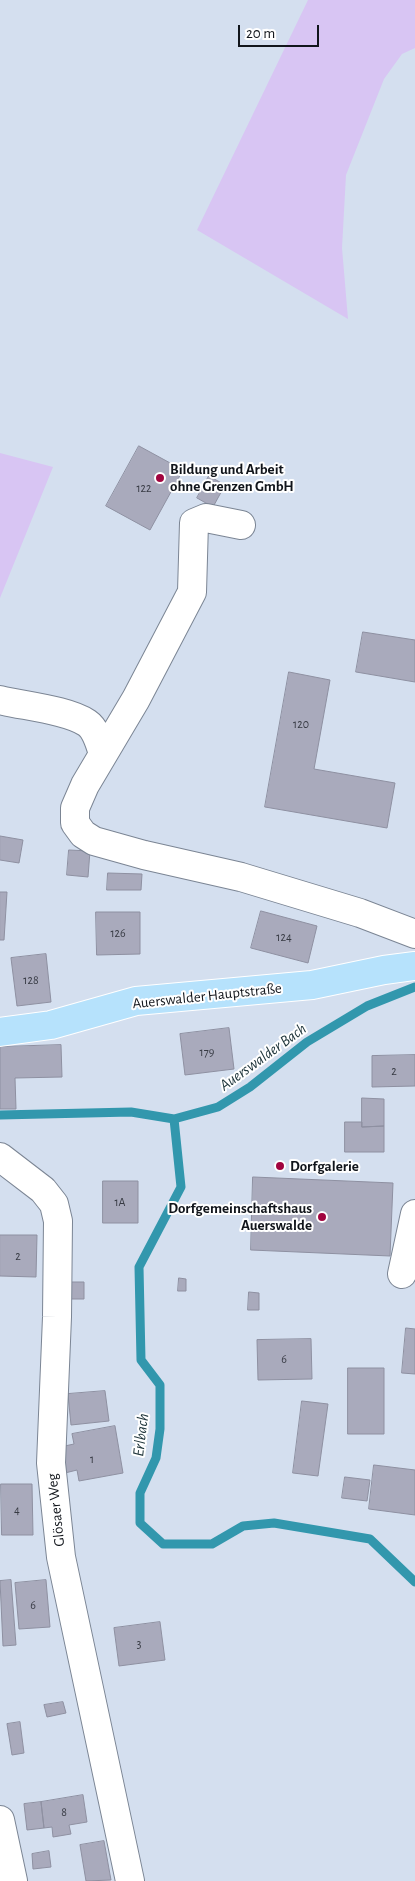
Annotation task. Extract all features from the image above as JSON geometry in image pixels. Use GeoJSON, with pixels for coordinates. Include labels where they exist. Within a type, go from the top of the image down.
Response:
{"type":"FeatureCollection","features":[{"type":"Feature","properties":{"kind":"main road","name":"Auerswalder Hauptstraße"},"geometry":{"type":"LineString","coordinates":[[0,1032],[51,1026],[136,1001],[312,985],[384,970],[415,966]]}},
{"type":"Feature","properties":{"kind":"street"},"geometry":{"type":"LineString","coordinates":[[241,524],[206,518],[194,523],[192,592],[136,698],[74,808],[75,823],[83,834],[94,842],[240,877],[360,913],[415,934]]}},
{"type":"Feature","properties":{"kind":"street"},"geometry":{"type":"LineString","coordinates":[[72,716],[103,710],[136,698]]}},
{"type":"Feature","properties":{"kind":"street"},"geometry":{"type":"LineString","coordinates":[[0,700],[72,716],[88,724],[97,737],[103,754]]}},
{"type":"Feature","properties":{"kind":"street","name":"Glösaer Weg"},"geometry":{"type":"LineString","coordinates":[[0,1157],[43,1190],[54,1204],[56,1212],[57,1317],[51,1463],[61,1557],[130,1881]]}},
{"type":"Feature","properties":{"kind":"street"},"geometry":{"type":"LineString","coordinates":[[402,1274],[415,1214]]}},
{"type":"Feature","properties":{"kind":"street"},"geometry":{"type":"LineString","coordinates":[[0,1820],[13,1881]]}},
{"type":"Feature","properties":{"kind":"shaded area"},"geometry":{"type":"Polygon","coordinates":[[[308,0],[415,0],[415,48],[402,54],[384,79],[346,175],[342,248],[348,319],[197,230],[308,0]]]}},
{"type":"Feature","properties":{"kind":"shaded area"},"geometry":{"type":"Polygon","coordinates":[[[0,453],[53,467],[0,598],[0,453]]]}},
{"type":"Feature","properties":{"kind":"building"},"geometry":{"type":"Polygon","coordinates":[[[139,446],[183,470],[150,530],[106,506],[139,446]]]}},
{"type":"Feature","properties":{"kind":"building"},"geometry":{"type":"Polygon","coordinates":[[[209,476],[225,485],[213,507],[197,498],[209,476]]]}},
{"type":"Feature","properties":{"kind":"building"},"geometry":{"type":"Polygon","coordinates":[[[363,632],[415,640],[415,682],[356,672],[363,632]]]}},
{"type":"Feature","properties":{"kind":"building"},"geometry":{"type":"Polygon","coordinates":[[[289,672],[330,680],[314,769],[395,783],[387,828],[265,807],[289,672]]]}},
{"type":"Feature","properties":{"kind":"building"},"geometry":{"type":"Polygon","coordinates":[[[0,836],[23,840],[19,863],[0,860],[0,836]]]}},
{"type":"Feature","properties":{"kind":"building"},"geometry":{"type":"Polygon","coordinates":[[[69,850],[90,851],[88,877],[67,875],[69,850]]]}},
{"type":"Feature","properties":{"kind":"building"},"geometry":{"type":"Polygon","coordinates":[[[108,873],[142,874],[141,890],[107,890],[108,873]]]}},
{"type":"Feature","properties":{"kind":"building"},"geometry":{"type":"Polygon","coordinates":[[[0,892],[7,892],[4,940],[0,940],[0,892]]]}},
{"type":"Feature","properties":{"kind":"building"},"geometry":{"type":"Polygon","coordinates":[[[261,911],[317,926],[308,963],[251,948],[261,911]]]}},
{"type":"Feature","properties":{"kind":"building"},"geometry":{"type":"Polygon","coordinates":[[[96,912],[140,912],[140,954],[97,955],[96,912]]]}},
{"type":"Feature","properties":{"kind":"building"},"geometry":{"type":"Polygon","coordinates":[[[46,954],[51,1002],[17,1006],[11,958],[46,954]]]}},
{"type":"Feature","properties":{"kind":"building"},"geometry":{"type":"Polygon","coordinates":[[[229,1028],[234,1069],[185,1075],[180,1034],[229,1028]]]}},
{"type":"Feature","properties":{"kind":"building"},"geometry":{"type":"Polygon","coordinates":[[[61,1045],[62,1077],[15,1078],[16,1109],[0,1109],[0,1047],[61,1045]]]}},
{"type":"Feature","properties":{"kind":"building"},"geometry":{"type":"Polygon","coordinates":[[[415,1055],[415,1086],[372,1087],[372,1056],[415,1055]]]}},
{"type":"Feature","properties":{"kind":"building"},"geometry":{"type":"Polygon","coordinates":[[[362,1098],[384,1099],[384,1126],[362,1127],[362,1098]]]}},
{"type":"Feature","properties":{"kind":"building"},"geometry":{"type":"Polygon","coordinates":[[[345,1122],[362,1122],[362,1127],[384,1126],[384,1152],[345,1152],[345,1122]]]}},
{"type":"Feature","properties":{"kind":"building","name":"Dorfgemeinschaftshaus Auerswalde"},"geometry":{"type":"Polygon","coordinates":[[[253,1177],[393,1183],[390,1256],[251,1250],[253,1177]]]}},
{"type":"Feature","properties":{"kind":"building"},"geometry":{"type":"Polygon","coordinates":[[[103,1181],[138,1181],[138,1223],[103,1223],[103,1181]]]}},
{"type":"Feature","properties":{"kind":"building"},"geometry":{"type":"Polygon","coordinates":[[[0,1235],[37,1235],[36,1277],[0,1276],[0,1235]]]}},
{"type":"Feature","properties":{"kind":"building"},"geometry":{"type":"Polygon","coordinates":[[[179,1278],[186,1279],[186,1291],[178,1291],[179,1278]]]}},
{"type":"Feature","properties":{"kind":"building"},"geometry":{"type":"Polygon","coordinates":[[[68,1282],[84,1282],[84,1299],[68,1299],[68,1282]]]}},
{"type":"Feature","properties":{"kind":"building"},"geometry":{"type":"Polygon","coordinates":[[[249,1292],[259,1293],[259,1310],[248,1310],[249,1292]]]}},
{"type":"Feature","properties":{"kind":"building"},"geometry":{"type":"Polygon","coordinates":[[[406,1328],[415,1329],[415,1374],[402,1373],[406,1328]]]}},
{"type":"Feature","properties":{"kind":"building"},"geometry":{"type":"Polygon","coordinates":[[[311,1339],[312,1379],[258,1380],[257,1340],[311,1339]]]}},
{"type":"Feature","properties":{"kind":"building"},"geometry":{"type":"Polygon","coordinates":[[[348,1368],[384,1368],[384,1434],[348,1434],[348,1368]]]}},
{"type":"Feature","properties":{"kind":"building"},"geometry":{"type":"Polygon","coordinates":[[[105,1391],[109,1421],[71,1425],[68,1394],[105,1391]]]}},
{"type":"Feature","properties":{"kind":"building"},"geometry":{"type":"Polygon","coordinates":[[[302,1401],[328,1404],[318,1476],[293,1473],[302,1401]]]}},
{"type":"Feature","properties":{"kind":"building"},"geometry":{"type":"Polygon","coordinates":[[[115,1426],[123,1473],[79,1481],[77,1470],[65,1473],[60,1447],[74,1444],[72,1434],[115,1426]]]}},
{"type":"Feature","properties":{"kind":"building"},"geometry":{"type":"Polygon","coordinates":[[[374,1465],[415,1470],[415,1515],[369,1509],[374,1465]]]}},
{"type":"Feature","properties":{"kind":"building"},"geometry":{"type":"Polygon","coordinates":[[[345,1477],[370,1480],[367,1501],[342,1498],[345,1477]]]}},
{"type":"Feature","properties":{"kind":"building"},"geometry":{"type":"Polygon","coordinates":[[[1,1484],[32,1484],[33,1535],[2,1535],[1,1484]]]}},
{"type":"Feature","properties":{"kind":"building"},"geometry":{"type":"Polygon","coordinates":[[[11,1580],[16,1645],[3,1646],[0,1581],[11,1580]]]}},
{"type":"Feature","properties":{"kind":"building"},"geometry":{"type":"Polygon","coordinates":[[[46,1580],[50,1627],[19,1629],[15,1583],[46,1580]]]}},
{"type":"Feature","properties":{"kind":"building"},"geometry":{"type":"Polygon","coordinates":[[[160,1622],[165,1660],[119,1666],[114,1628],[160,1622]]]}},
{"type":"Feature","properties":{"kind":"building"},"geometry":{"type":"Polygon","coordinates":[[[63,1702],[66,1713],[47,1717],[44,1705],[63,1702]]]}},
{"type":"Feature","properties":{"kind":"building"},"geometry":{"type":"Polygon","coordinates":[[[20,1722],[24,1753],[12,1755],[7,1724],[20,1722]]]}},
{"type":"Feature","properties":{"kind":"building"},"geometry":{"type":"Polygon","coordinates":[[[83,1795],[87,1822],[69,1825],[71,1834],[53,1837],[52,1827],[44,1828],[41,1802],[83,1795]]]}},
{"type":"Feature","properties":{"kind":"building"},"geometry":{"type":"Polygon","coordinates":[[[41,1802],[44,1828],[27,1830],[24,1804],[41,1802]]]}},
{"type":"Feature","properties":{"kind":"building"},"geometry":{"type":"Polygon","coordinates":[[[104,1841],[111,1880],[86,1881],[80,1845],[104,1841]]]}},
{"type":"Feature","properties":{"kind":"building"},"geometry":{"type":"Polygon","coordinates":[[[49,1851],[51,1867],[33,1869],[32,1854],[49,1851]]]}},
{"type":"Feature","properties":{"kind":"waterway","name":"Auerswalder Bach"},"geometry":{"type":"LineString","coordinates":[[0,1115],[131,1112],[174,1119],[218,1107],[250,1087],[307,1042],[367,1006],[415,987]]}},
{"type":"Feature","properties":{"kind":"waterway","name":"Erlbach"},"geometry":{"type":"LineString","coordinates":[[174,1119],[181,1187],[139,1267],[141,1360],[160,1385],[160,1429],[156,1458],[140,1493],[140,1523],[163,1544],[212,1544],[243,1526],[274,1523],[370,1539],[415,1582]]}},
{"type":"Feature","properties":{"kind":"place","name":"Bildung und Arbeit ohne Grenzen GmbH"},"geometry":{"type":"Point","coordinates":[160,478]}},
{"type":"Feature","properties":{"kind":"place","name":"Dorfgalerie"},"geometry":{"type":"Point","coordinates":[280,1166]}},
{"type":"Feature","properties":{"kind":"place","name":"Dorfgemeinschaftshaus Auerswalde"},"geometry":{"type":"Point","coordinates":[322,1217]}}]}
